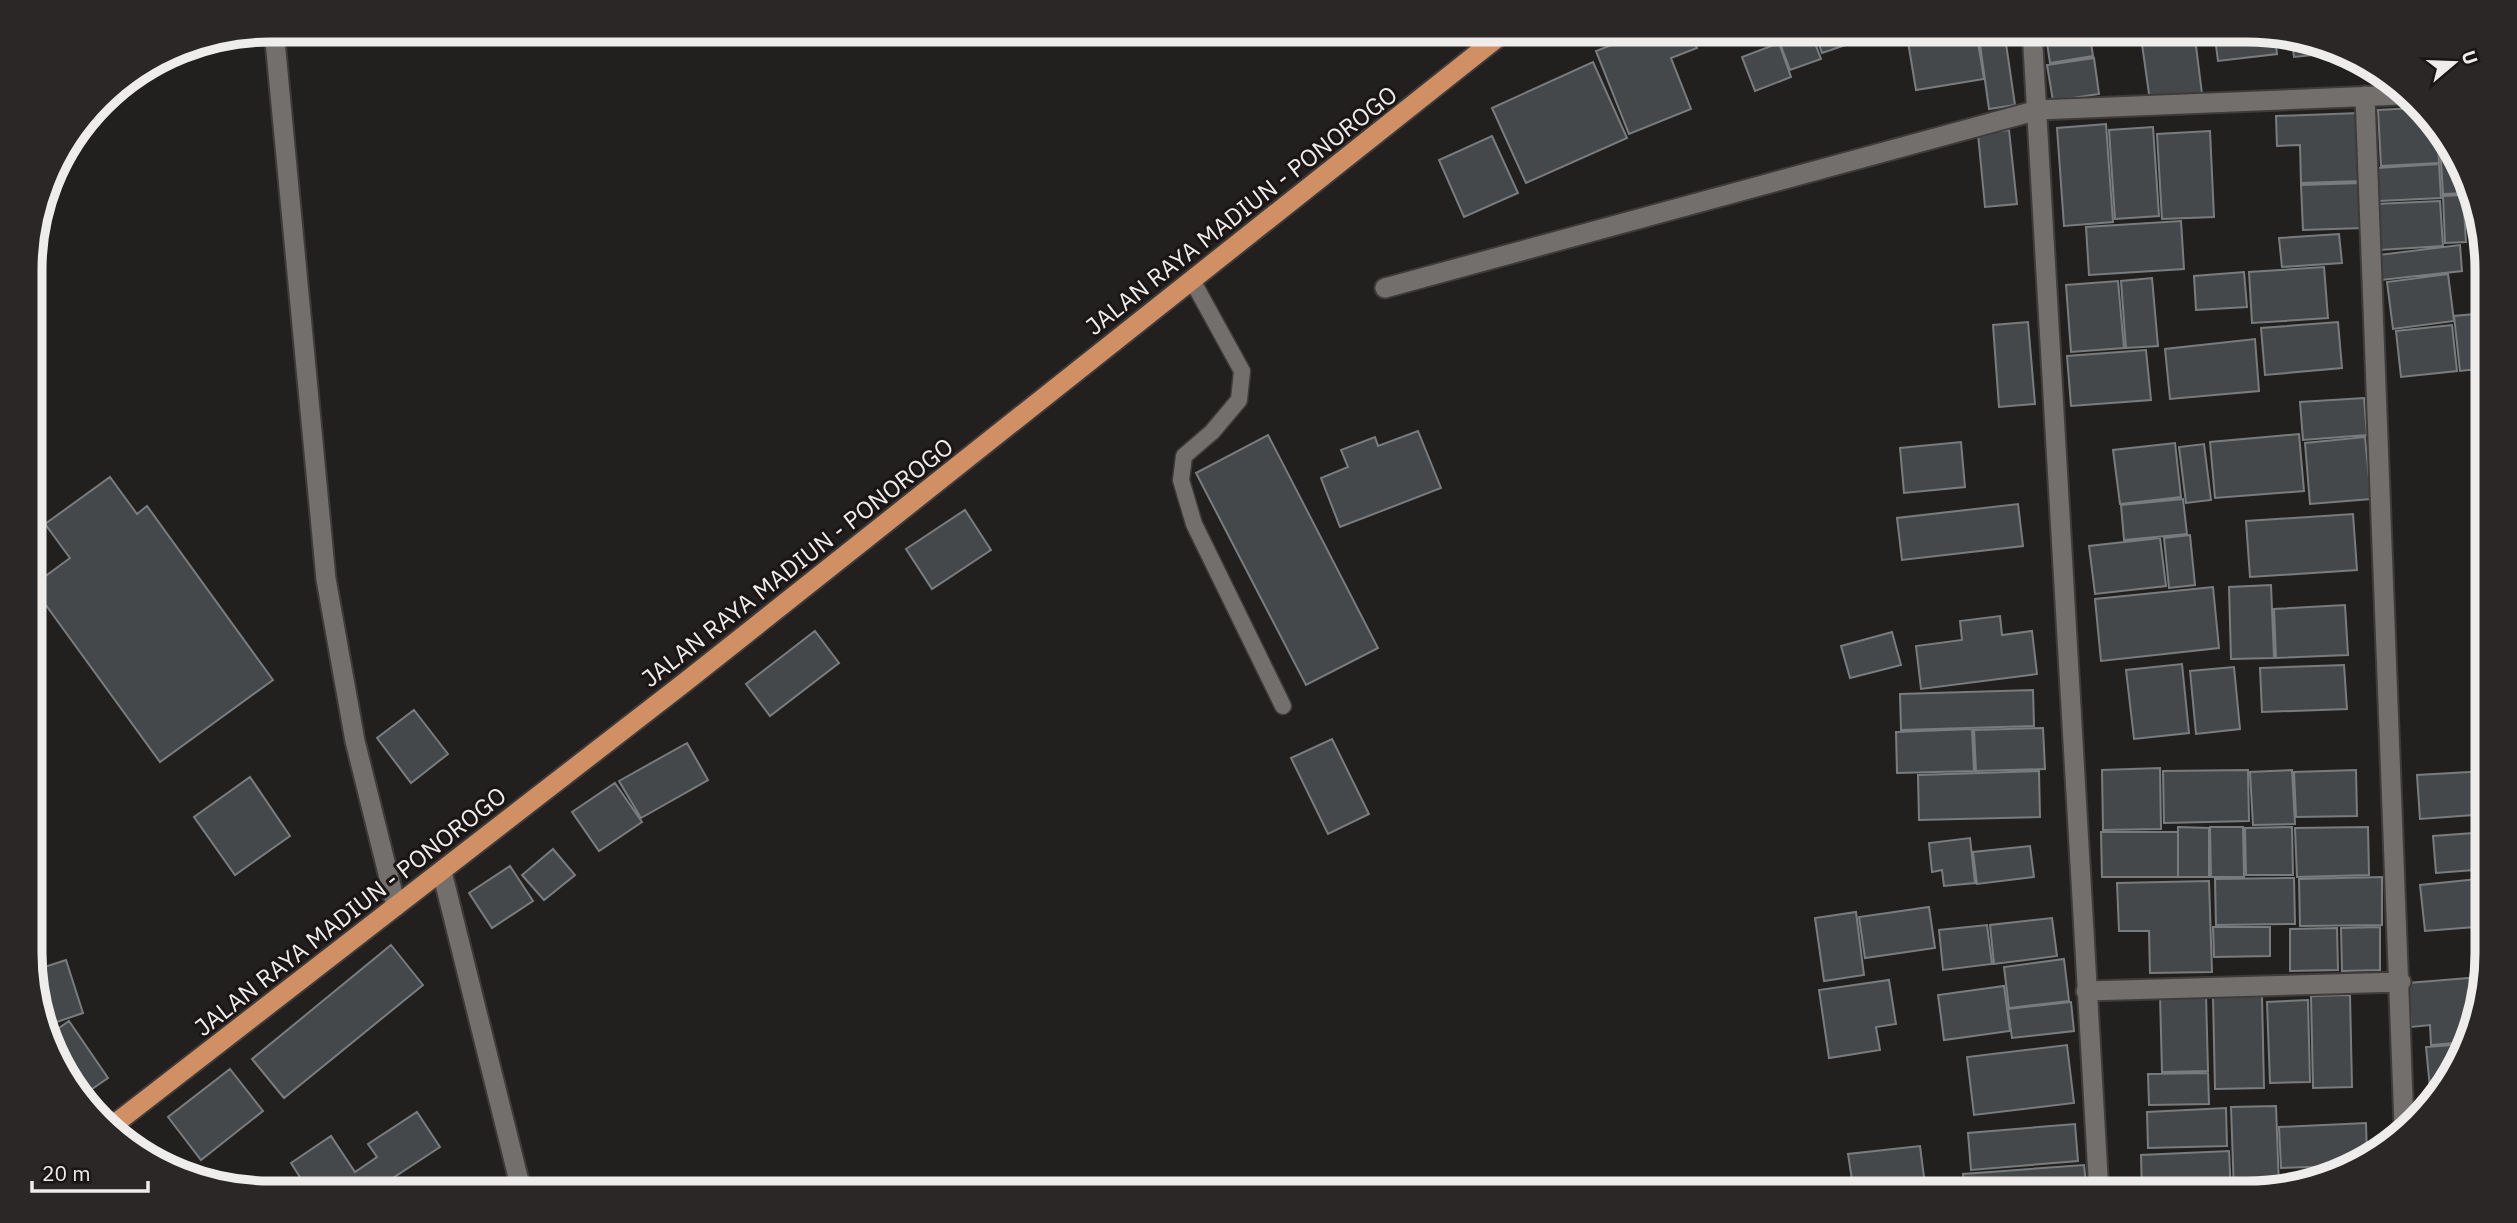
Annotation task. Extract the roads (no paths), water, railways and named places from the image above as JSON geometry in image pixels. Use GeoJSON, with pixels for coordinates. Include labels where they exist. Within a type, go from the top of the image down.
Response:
{"type":"FeatureCollection","features":[{"type":"Feature","properties":{"kind":"highway","name":"JALAN RAYA MADIUN - PONOROGO"},"geometry":{"type":"LineString","coordinates":[[118,1122],[442,872],[1492,42]]}},
{"type":"Feature","properties":{"kind":"street"},"geometry":{"type":"LineString","coordinates":[[275,42],[326,579],[355,741],[396,906]]}},
{"type":"Feature","properties":{"kind":"street"},"geometry":{"type":"LineString","coordinates":[[2033,42],[2098,1181]]}},
{"type":"Feature","properties":{"kind":"street"},"geometry":{"type":"LineString","coordinates":[[1385,288],[2038,110],[2392,95]]}},
{"type":"Feature","properties":{"kind":"street"},"geometry":{"type":"LineString","coordinates":[[2365,96],[2401,982],[2404,1117]]}},
{"type":"Feature","properties":{"kind":"street"},"geometry":{"type":"LineString","coordinates":[[442,872],[519,1181]]}},
{"type":"Feature","properties":{"kind":"street"},"geometry":{"type":"LineString","coordinates":[[2086,991],[2401,982]]}},
{"type":"Feature","properties":{"kind":"lane"},"geometry":{"type":"LineString","coordinates":[[1192,280],[1242,371],[1239,400],[1212,432],[1184,456],[1181,480],[1195,524],[1283,706]]}}]}
